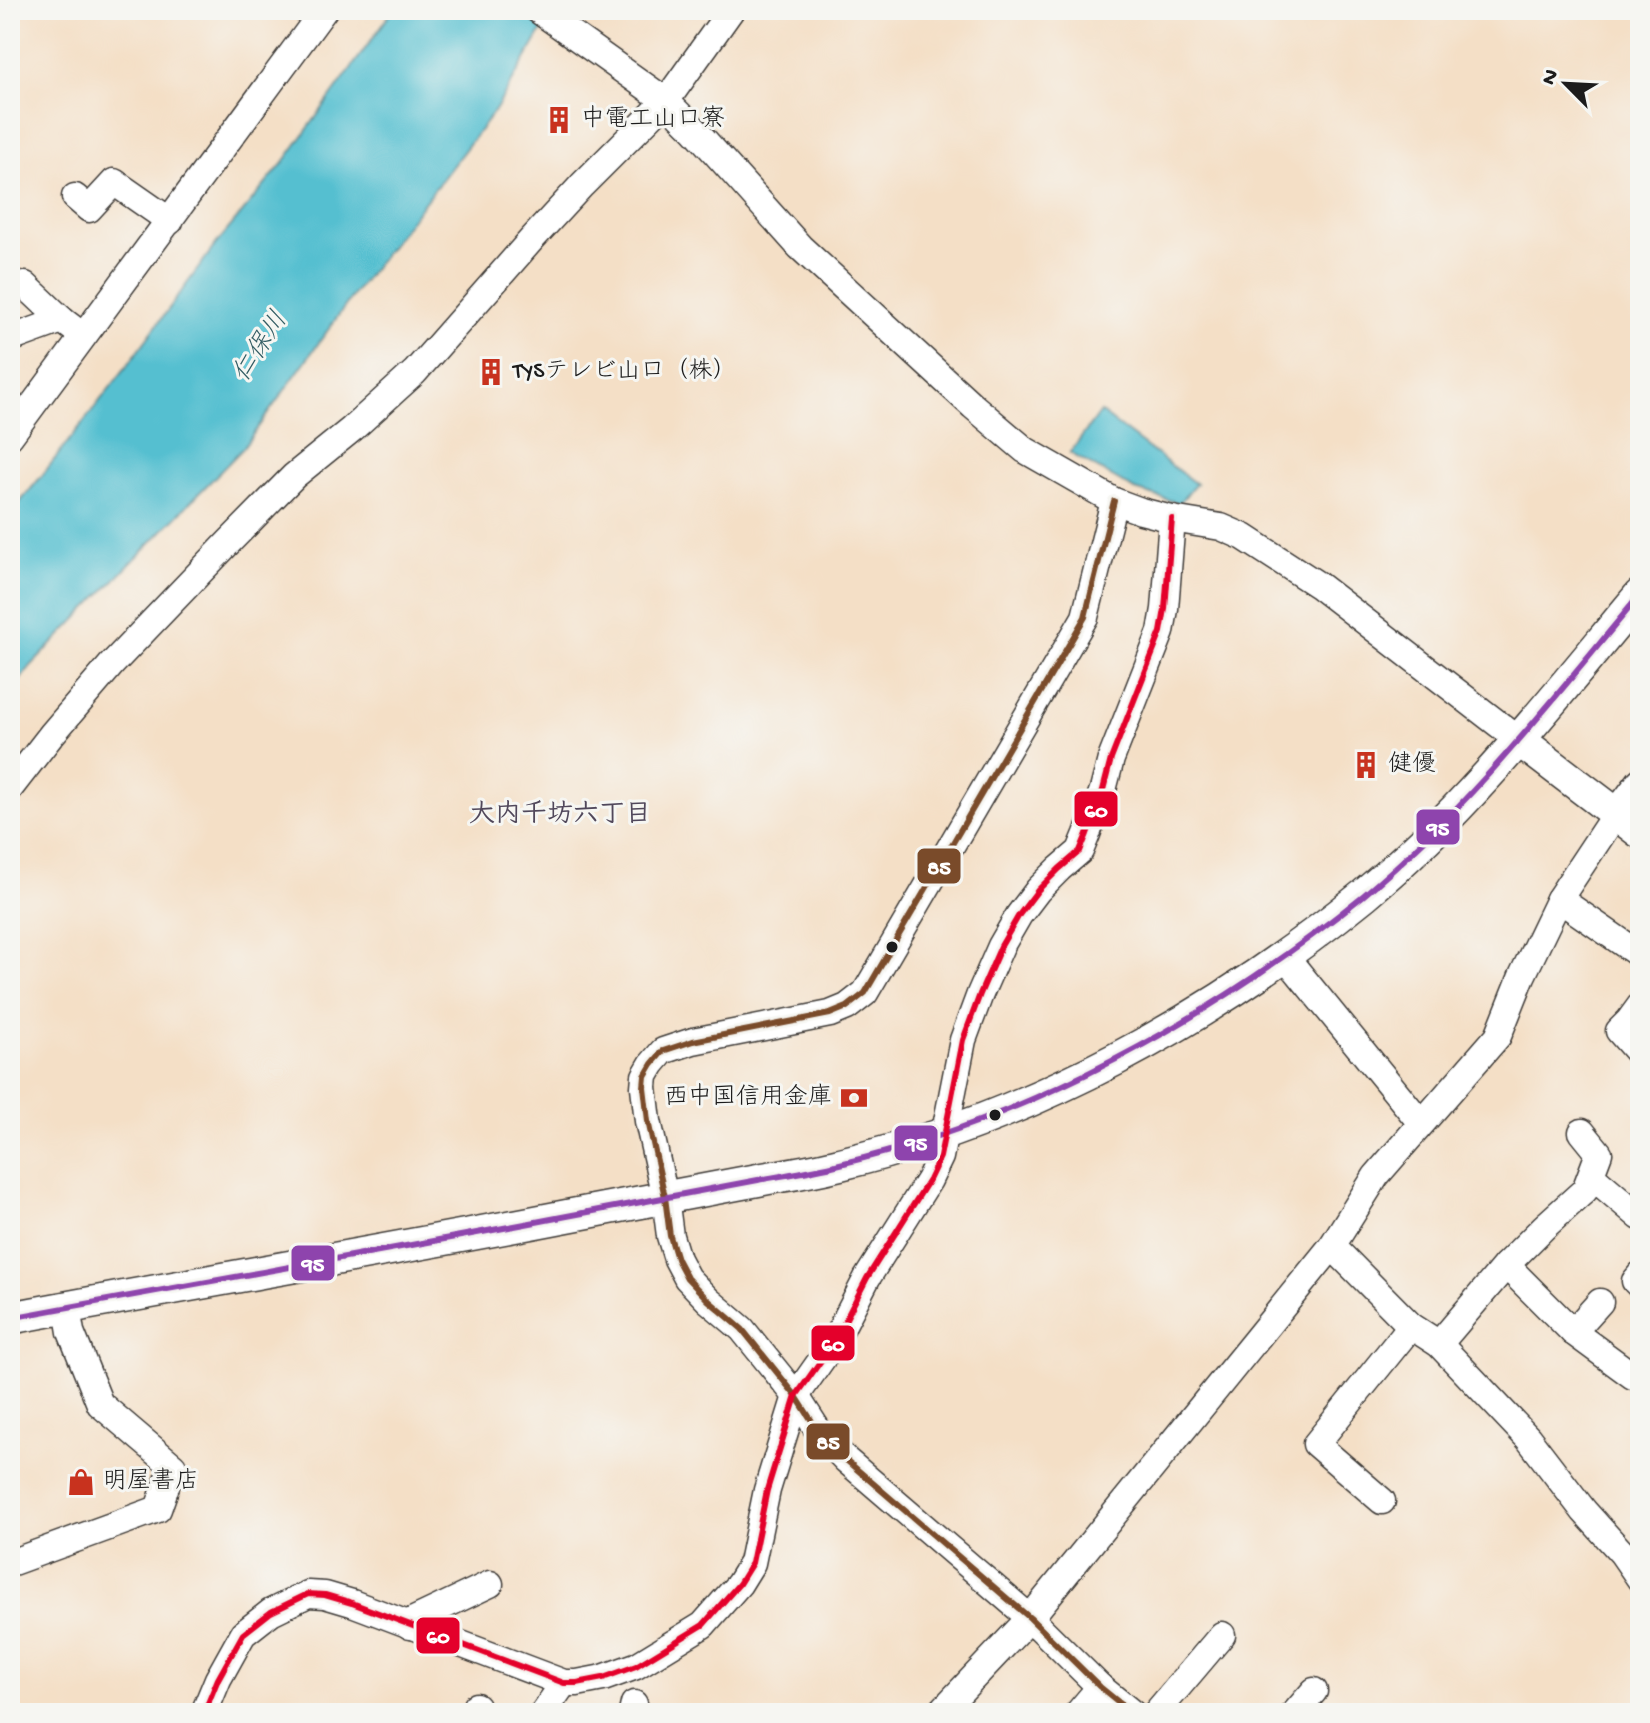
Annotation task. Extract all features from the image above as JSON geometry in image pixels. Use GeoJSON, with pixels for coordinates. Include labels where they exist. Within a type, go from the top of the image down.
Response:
{"type":"FeatureCollection","features":[{"type":"Feature","properties":{"kind":"main road"},"geometry":{"type":"LineString","coordinates":[[10,1318],[839,1165],[946,1132],[1054,1089],[1124,1054],[1224,997],[1365,894],[1483,781],[1640,595]]}},
{"type":"Feature","properties":{"kind":"main road"},"geometry":{"type":"LineString","coordinates":[[1519,740],[1628,823]]}},
{"type":"Feature","properties":{"kind":"street"},"geometry":{"type":"LineString","coordinates":[[10,436],[324,10]]}},
{"type":"Feature","properties":{"kind":"street"},"geometry":{"type":"LineString","coordinates":[[538,10],[666,101],[800,247],[1025,450],[1114,501],[1172,519],[1221,527],[1244,537],[1318,585],[1519,740]]}},
{"type":"Feature","properties":{"kind":"street"},"geometry":{"type":"LineString","coordinates":[[10,788],[112,664],[208,563],[294,476],[415,372],[542,228],[666,101],[731,10]]}},
{"type":"Feature","properties":{"kind":"street"},"geometry":{"type":"LineString","coordinates":[[75,197],[89,209],[114,182],[170,221]]}},
{"type":"Feature","properties":{"kind":"street"},"geometry":{"type":"LineString","coordinates":[[25,285],[83,336]]}},
{"type":"Feature","properties":{"kind":"street"},"geometry":{"type":"LineString","coordinates":[[10,339],[62,320]]}},
{"type":"Feature","properties":{"kind":"street"},"geometry":{"type":"LineString","coordinates":[[1114,501],[1085,617],[865,993],[847,1007],[830,1014],[693,1041],[663,1051],[645,1076],[644,1087],[670,1236],[687,1278],[742,1329],[796,1396],[819,1432],[846,1460],[1030,1618],[1100,1687],[1132,1713]]}},
{"type":"Feature","properties":{"kind":"street"},"geometry":{"type":"LineString","coordinates":[[204,1713],[218,1679],[243,1634],[271,1612],[308,1594],[325,1595],[352,1603],[564,1683],[603,1678],[636,1666],[703,1625],[731,1594],[752,1563],[767,1490],[796,1396],[834,1342],[867,1278],[929,1180],[940,1157],[963,1040],[1001,946],[1038,890],[1080,851],[1087,834],[1111,759],[1161,632],[1172,519]]}},
{"type":"Feature","properties":{"kind":"street"},"geometry":{"type":"LineString","coordinates":[[940,1713],[1030,1618],[1332,1246],[1376,1176],[1498,1036],[1522,976],[1559,899],[1628,823],[1640,781]]}},
{"type":"Feature","properties":{"kind":"street"},"geometry":{"type":"LineString","coordinates":[[1559,899],[1640,955]]}},
{"type":"Feature","properties":{"kind":"street"},"geometry":{"type":"LineString","coordinates":[[1284,955],[1421,1123]]}},
{"type":"Feature","properties":{"kind":"street"},"geometry":{"type":"LineString","coordinates":[[1640,1006],[1619,1031],[1640,1055]]}},
{"type":"Feature","properties":{"kind":"street"},"geometry":{"type":"LineString","coordinates":[[1439,1344],[1506,1265],[1585,1190],[1599,1153],[1582,1132]]}},
{"type":"Feature","properties":{"kind":"street"},"geometry":{"type":"LineString","coordinates":[[1592,1176],[1640,1217]]}},
{"type":"Feature","properties":{"kind":"street"},"geometry":{"type":"LineString","coordinates":[[1332,1246],[1411,1326],[1439,1344],[1528,1438],[1640,1579]]}},
{"type":"Feature","properties":{"kind":"street"},"geometry":{"type":"LineString","coordinates":[[1506,1265],[1573,1332],[1633,1376]]}},
{"type":"Feature","properties":{"kind":"street"},"geometry":{"type":"LineString","coordinates":[[1640,1275],[1635,1281],[1640,1286]]}},
{"type":"Feature","properties":{"kind":"street"},"geometry":{"type":"LineString","coordinates":[[1573,1332],[1600,1302]]}},
{"type":"Feature","properties":{"kind":"street"},"geometry":{"type":"LineString","coordinates":[[10,1563],[158,1509],[173,1466],[100,1404],[71,1332],[67,1308]]}},
{"type":"Feature","properties":{"kind":"street"},"geometry":{"type":"LineString","coordinates":[[1382,1501],[1316,1444],[1411,1326]]}},
{"type":"Feature","properties":{"kind":"street"},"geometry":{"type":"LineString","coordinates":[[410,1626],[414,1620],[490,1584]]}},
{"type":"Feature","properties":{"kind":"street"},"geometry":{"type":"LineString","coordinates":[[1156,1713],[1222,1635]]}},
{"type":"Feature","properties":{"kind":"street"},"geometry":{"type":"LineString","coordinates":[[543,1713],[564,1683]]}},
{"type":"Feature","properties":{"kind":"street"},"geometry":{"type":"LineString","coordinates":[[1078,1713],[1100,1687]]}},
{"type":"Feature","properties":{"kind":"street"},"geometry":{"type":"LineString","coordinates":[[1295,1713],[1314,1691]]}},
{"type":"Feature","properties":{"kind":"water","name":"仁保川"},"geometry":{"type":"Polygon","coordinates":[[[393,10],[554,10],[496,109],[356,291],[243,448],[31,666],[10,693],[10,514],[130,362],[216,244],[284,162],[393,10]]]}},
{"type":"Feature","properties":{"kind":"water"},"geometry":{"type":"Polygon","coordinates":[[[1100,412],[1196,484],[1179,503],[1135,490],[1070,453],[1100,412]]]}},
{"type":"Feature","properties":{"kind":"transit line","name":"85"},"geometry":{"type":"LineString","coordinates":[[1114,501],[1085,617],[865,993],[847,1007],[830,1014],[693,1041],[663,1051],[645,1076],[644,1087],[670,1236],[687,1278],[742,1329],[796,1396],[819,1432],[846,1460],[1030,1618],[1100,1687],[1132,1713]]}},
{"type":"Feature","properties":{"kind":"transit line","name":"60"},"geometry":{"type":"LineString","coordinates":[[204,1713],[218,1679],[243,1634],[271,1612],[308,1594],[325,1595],[352,1603],[564,1683],[577,1683],[636,1666],[703,1625],[739,1584],[752,1563],[767,1490],[796,1396],[834,1342],[867,1278],[929,1180],[940,1157],[963,1040],[1001,946],[1038,890],[1080,851],[1087,834],[1111,759],[1161,632],[1172,519]]}},
{"type":"Feature","properties":{"kind":"transit line","name":"95"},"geometry":{"type":"LineString","coordinates":[[10,1318],[820,1169],[911,1145],[1049,1092],[1117,1059],[1245,983],[1364,895],[1475,789],[1640,595]]}},
{"type":"Feature","properties":{"kind":"place","name":"中電工山口寮"},"geometry":{"type":"Point","coordinates":[559,120]}},
{"type":"Feature","properties":{"kind":"place","name":"TYSテレビ山口（株）"},"geometry":{"type":"Point","coordinates":[491,372]}},
{"type":"Feature","properties":{"kind":"place","name":"健優"},"geometry":{"type":"Point","coordinates":[1366,765]}},
{"type":"Feature","properties":{"kind":"place","name":"西中国信用金庫"},"geometry":{"type":"Point","coordinates":[854,1098]}},
{"type":"Feature","properties":{"kind":"place","name":"明屋書店"},"geometry":{"type":"Point","coordinates":[81,1482]}},
{"type":"Feature","properties":{"kind":"district","name":"大内千坊六丁目"},"geometry":{"type":"Point","coordinates":[560,816]}}]}
